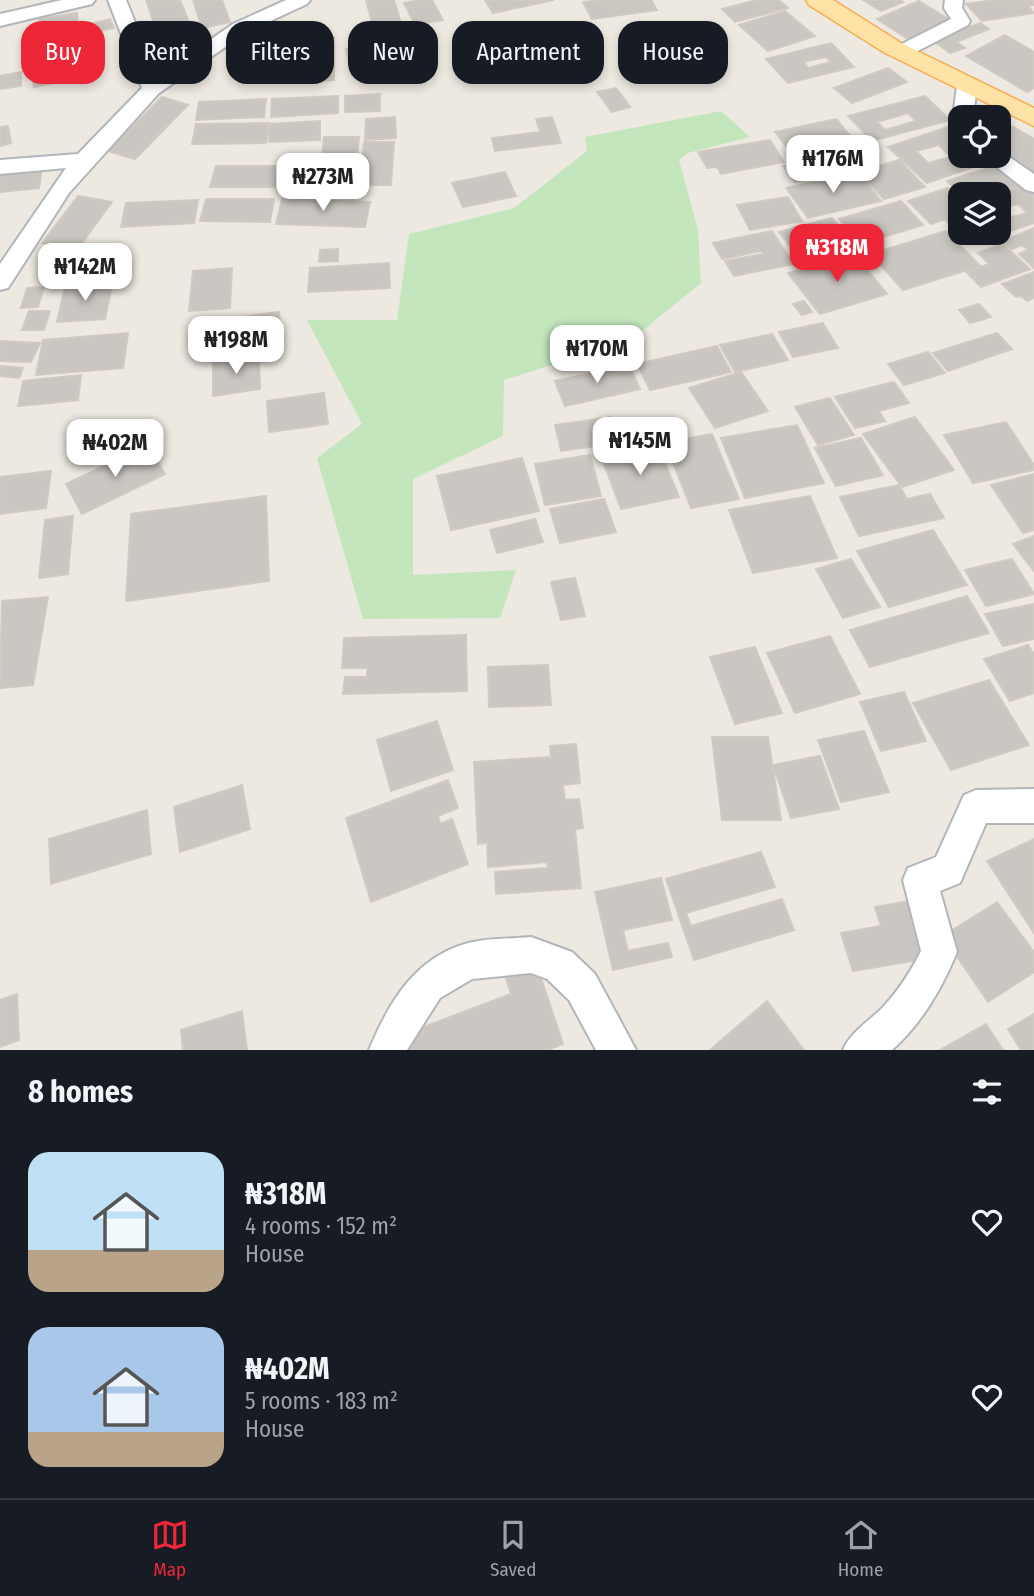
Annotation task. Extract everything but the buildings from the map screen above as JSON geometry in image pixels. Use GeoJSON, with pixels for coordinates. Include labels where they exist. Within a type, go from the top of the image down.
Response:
{"type":"FeatureCollection","features":[{"type":"Feature","properties":{"kind":"main road"},"geometry":{"type":"LineString","coordinates":[[817,0],[901,52],[1034,118]]}},
{"type":"Feature","properties":{"kind":"street"},"geometry":{"type":"LineString","coordinates":[[0,20],[86,0]]}},
{"type":"Feature","properties":{"kind":"street"},"geometry":{"type":"LineString","coordinates":[[117,0],[152,89]]}},
{"type":"Feature","properties":{"kind":"street"},"geometry":{"type":"LineString","coordinates":[[0,282],[61,188],[152,89],[240,28],[302,0]]}},
{"type":"Feature","properties":{"kind":"street"},"geometry":{"type":"LineString","coordinates":[[901,52],[961,21],[953,8],[954,0]]}},
{"type":"Feature","properties":{"kind":"street"},"geometry":{"type":"LineString","coordinates":[[965,105],[967,86]]}},
{"type":"Feature","properties":{"kind":"street"},"geometry":{"type":"LineString","coordinates":[[0,167],[84,160]]}},
{"type":"Feature","properties":{"kind":"street"},"geometry":{"type":"LineString","coordinates":[[1011,167],[1034,185]]}},
{"type":"Feature","properties":{"kind":"street"},"geometry":{"type":"LineString","coordinates":[[862,1050],[912,1004],[939,952],[920,880],[948,872],[976,807],[1034,806]]}},
{"type":"Feature","properties":{"kind":"street"},"geometry":{"type":"LineString","coordinates":[[388,1050],[397,1030],[427,985],[467,961],[531,955],[559,965],[582,987],[617,1050]]}},
{"type":"Feature","properties":{"kind":"green space"},"geometry":{"type":"Polygon","coordinates":[[[721,111],[750,137],[688,153],[679,160],[698,230],[701,283],[631,340],[504,380],[503,436],[413,479],[413,575],[516,570],[500,618],[363,619],[317,458],[362,424],[307,320],[397,320],[409,234],[514,208],[587,151],[585,137],[721,111]]]}}]}
